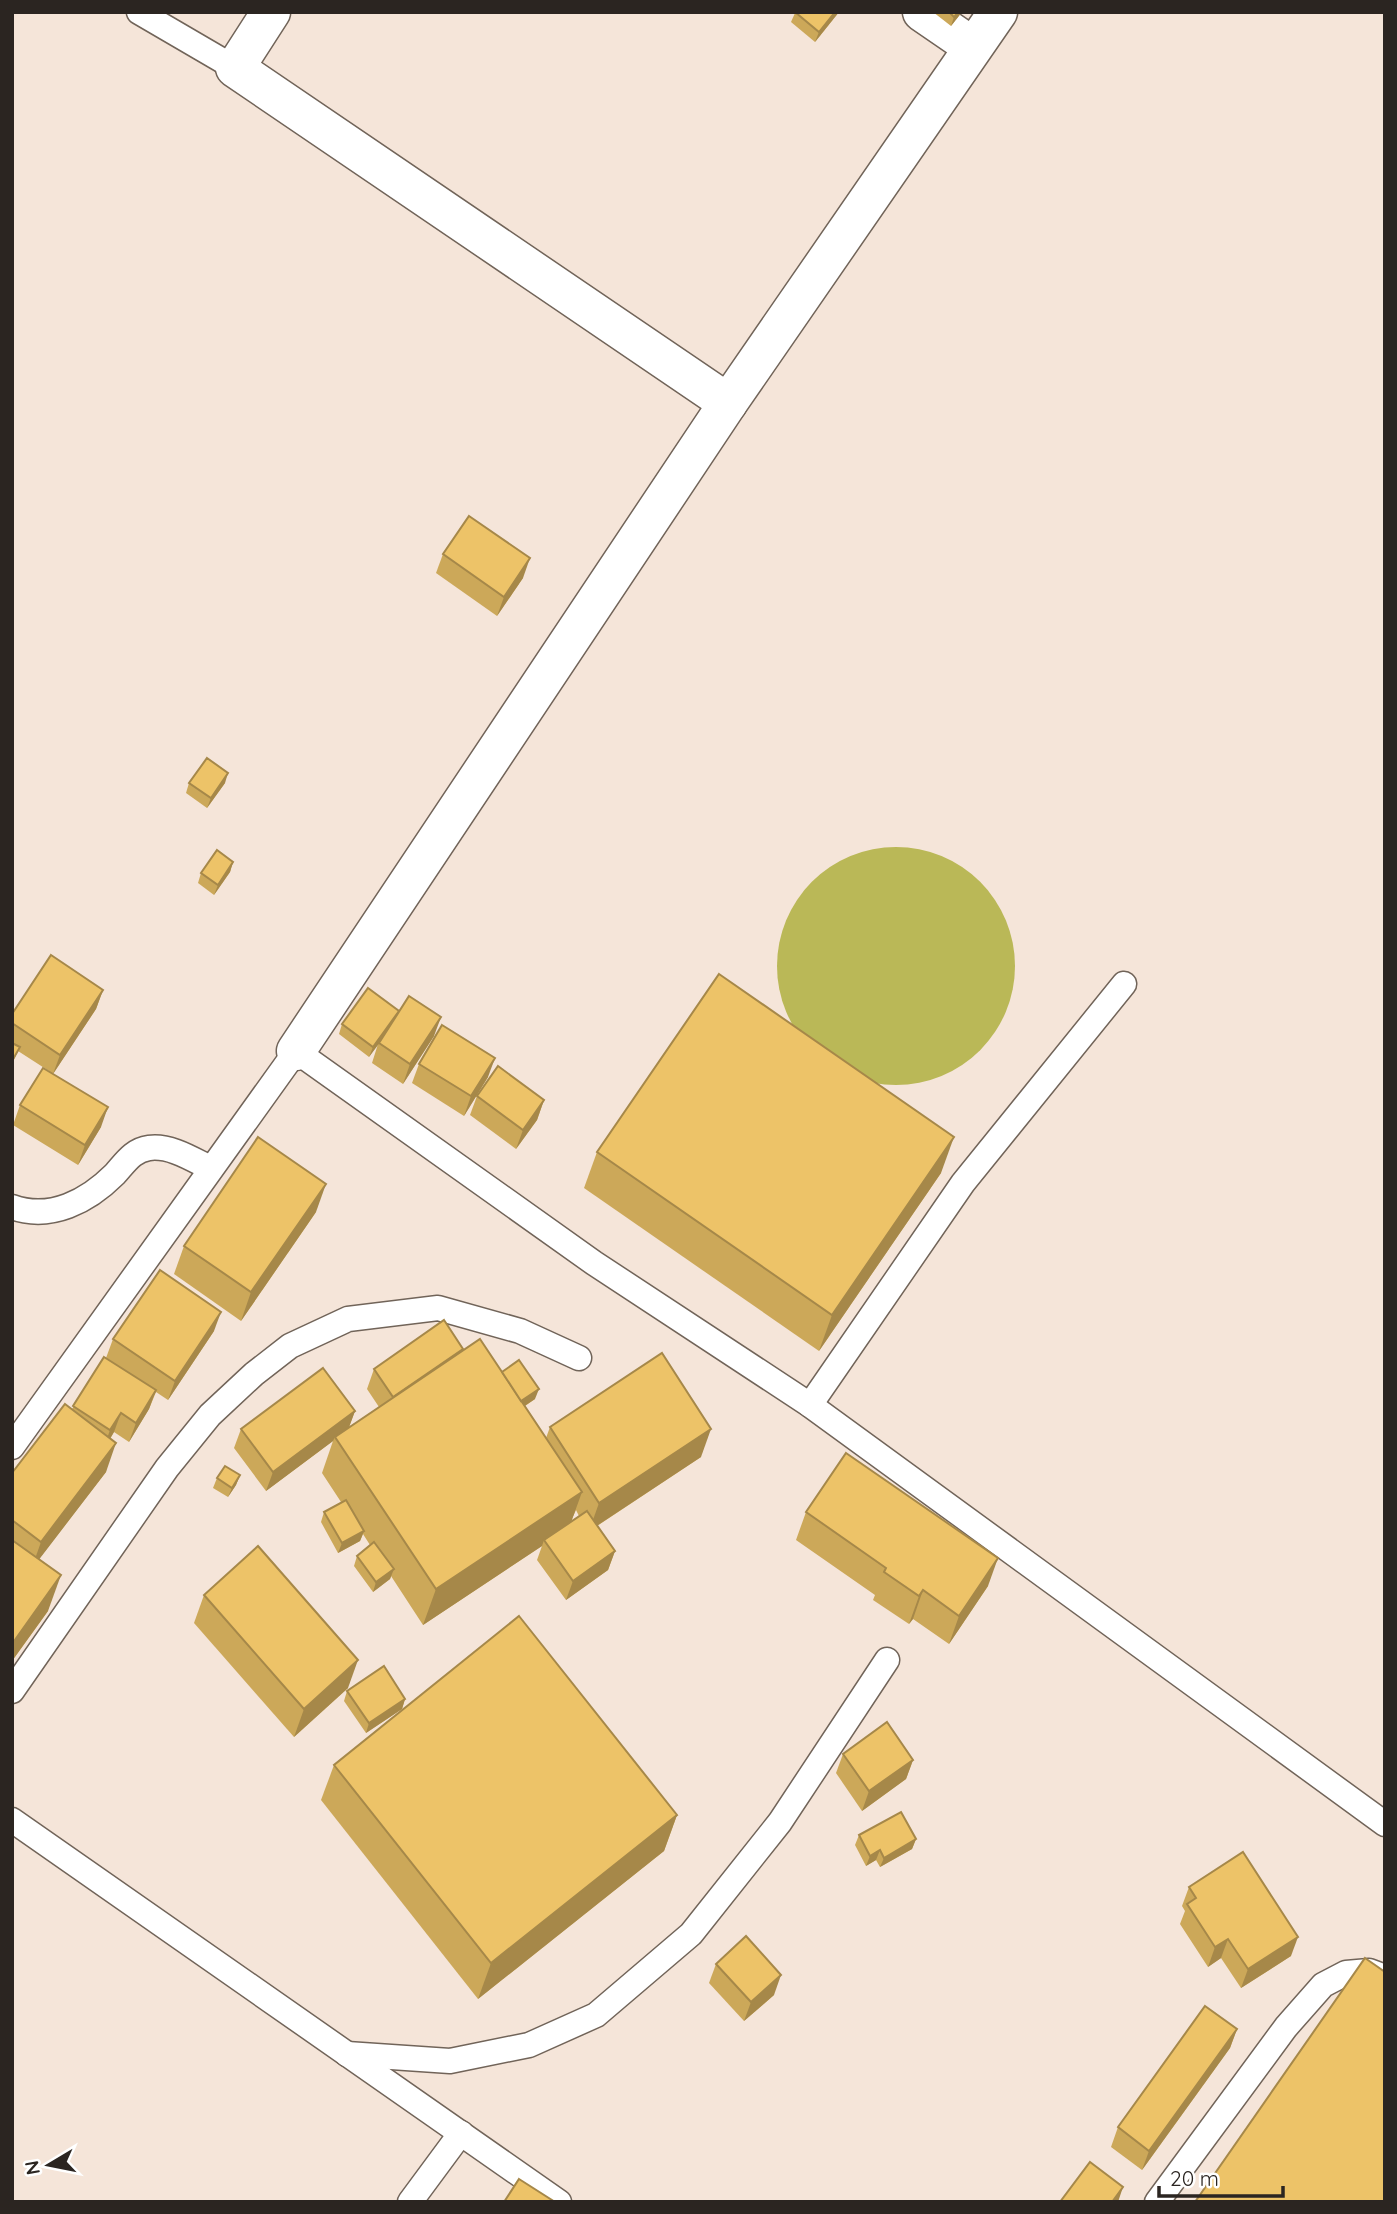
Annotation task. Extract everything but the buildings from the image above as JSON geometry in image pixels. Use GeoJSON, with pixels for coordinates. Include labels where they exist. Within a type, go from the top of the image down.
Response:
{"type":"FeatureCollection","features":[{"type":"Feature","properties":{"kind":"street"},"geometry":{"type":"LineString","coordinates":[[271,12],[234,68],[728,403]]}},
{"type":"Feature","properties":{"kind":"street"},"geometry":{"type":"LineString","coordinates":[[922,12],[973,47]]}},
{"type":"Feature","properties":{"kind":"street"},"geometry":{"type":"LineString","coordinates":[[296,1051],[728,403],[998,12]]}},
{"type":"Feature","properties":{"kind":"lane"},"geometry":{"type":"LineString","coordinates":[[139,12],[234,68]]}},
{"type":"Feature","properties":{"kind":"lane"},"geometry":{"type":"LineString","coordinates":[[810,1405],[963,1184],[1124,984]]}},
{"type":"Feature","properties":{"kind":"lane"},"geometry":{"type":"LineString","coordinates":[[12,1447],[296,1051],[594,1263],[810,1405],[1385,1824]]}},
{"type":"Feature","properties":{"kind":"lane"},"geometry":{"type":"LineString","coordinates":[[12,1207],[24,1211],[45,1211],[82,1200],[99,1188],[132,1155],[145,1148],[166,1149],[210,1168]]}},
{"type":"Feature","properties":{"kind":"lane"},"geometry":{"type":"LineString","coordinates":[[12,1692],[167,1468],[210,1415],[254,1374],[290,1346],[348,1319],[438,1308],[520,1331],[579,1358]]}},
{"type":"Feature","properties":{"kind":"lane"},"geometry":{"type":"LineString","coordinates":[[347,2054],[450,2061],[529,2045],[596,2015],[691,1934],[780,1822],[887,1660]]}},
{"type":"Feature","properties":{"kind":"lane"},"geometry":{"type":"LineString","coordinates":[[12,1820],[559,2202]]}},
{"type":"Feature","properties":{"kind":"lane"},"geometry":{"type":"LineString","coordinates":[[1157,2202],[1286,2027],[1323,1985],[1346,1973],[1369,1971],[1385,1977]]}},
{"type":"Feature","properties":{"kind":"lane"},"geometry":{"type":"LineString","coordinates":[[410,2202],[461,2133]]}},
{"type":"Feature","properties":{"kind":"shaded area"},"geometry":{"type":"Polygon","coordinates":[[[896,847],[941,856],[962,867],[980,882],[995,900],[1006,921],[1015,966],[1006,1011],[995,1032],[980,1050],[962,1065],[941,1076],[896,1085],[851,1076],[830,1065],[812,1050],[797,1032],[786,1011],[777,966],[786,921],[797,900],[812,882],[830,867],[851,856],[896,847]]]}}]}
